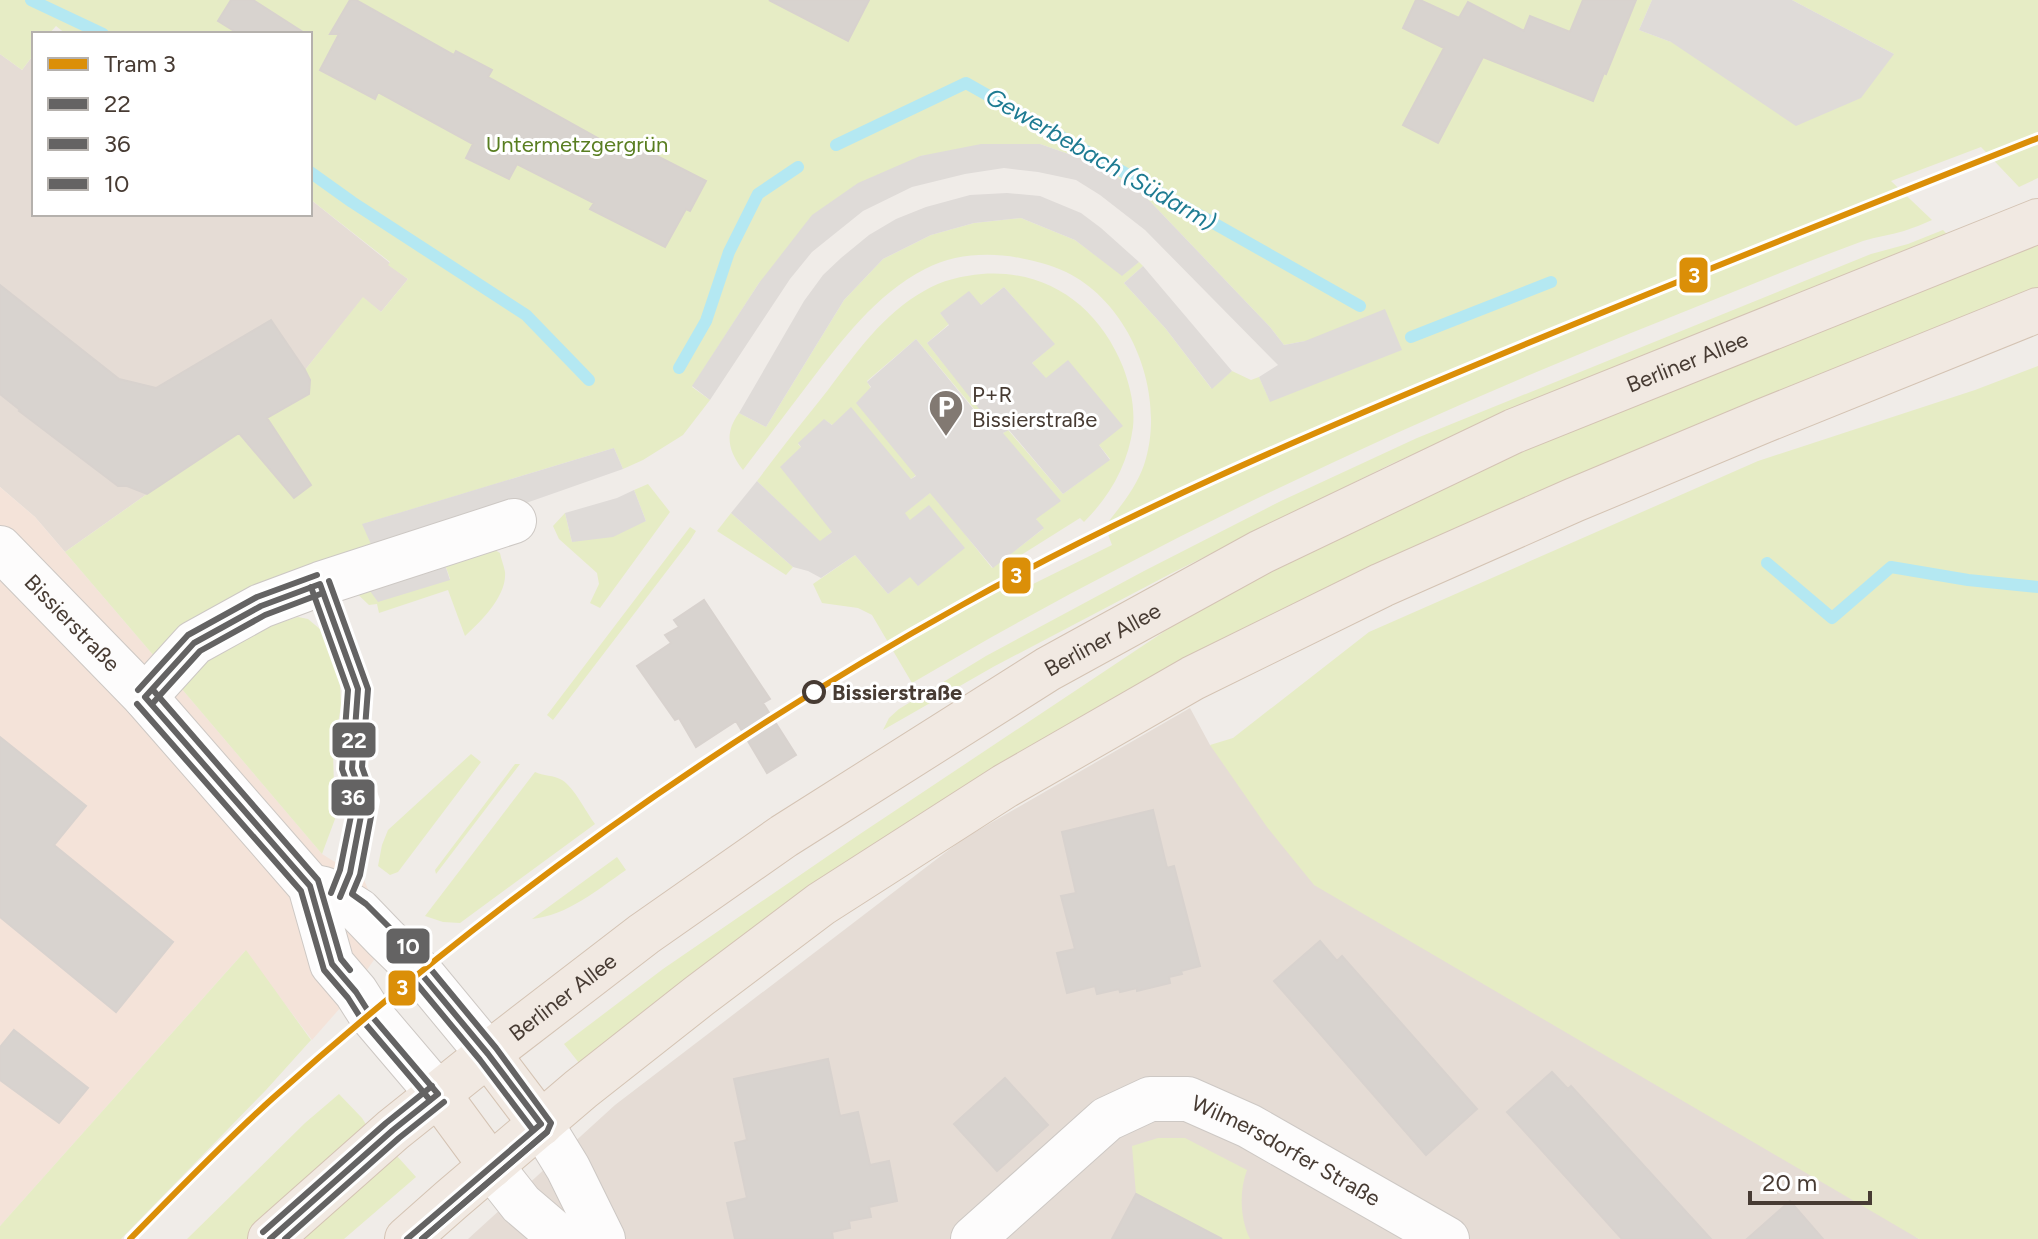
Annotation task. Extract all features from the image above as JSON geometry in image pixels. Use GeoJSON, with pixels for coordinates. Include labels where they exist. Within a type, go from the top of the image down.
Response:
{"type":"FeatureCollection","features":[{"type":"Feature","properties":{"kind":"main road","name":"Berliner Allee"},"geometry":{"type":"LineString","coordinates":[[270,1239],[393,1130],[644,934],[784,836],[1021,686],[1261,552],[1514,431],[2038,221]]}},
{"type":"Feature","properties":{"kind":"main road"},"geometry":{"type":"LineString","coordinates":[[407,1239],[581,1089],[821,904],[1005,786],[1193,678],[1382,585],[1574,500],[2038,310]]}},
{"type":"Feature","properties":{"kind":"main road"},"geometry":{"type":"LineString","coordinates":[[488,1054],[541,1124]]}},
{"type":"Feature","properties":{"kind":"main road"},"geometry":{"type":"LineString","coordinates":[[438,1094],[491,1166]]}},
{"type":"Feature","properties":{"kind":"street"},"geometry":{"type":"LineString","coordinates":[[145,697],[194,643],[261,606],[514,521]]}},
{"type":"Feature","properties":{"kind":"street","name":"Bissierstraße"},"geometry":{"type":"LineString","coordinates":[[0,548],[145,697],[310,886],[332,964],[438,1094]]}},
{"type":"Feature","properties":{"kind":"street","name":"Bissierstraße"},"geometry":{"type":"LineString","coordinates":[[310,886],[324,889],[359,911],[421,973],[488,1054]]}},
{"type":"Feature","properties":{"kind":"street","name":"Wilmersdorfer Straße"},"geometry":{"type":"LineString","coordinates":[[973,1239],[1107,1119],[1150,1099],[1188,1099],[1249,1126],[1447,1239]]}},
{"type":"Feature","properties":{"kind":"street"},"geometry":{"type":"LineString","coordinates":[[541,1124],[568,1168],[603,1239]]}},
{"type":"Feature","properties":{"kind":"street"},"geometry":{"type":"LineString","coordinates":[[491,1166],[521,1204],[562,1239]]}},
{"type":"Feature","properties":{"kind":"shaded area"},"geometry":{"type":"Polygon","coordinates":[[[1652,0],[1792,0],[1894,54],[1861,98],[1796,126],[1671,42],[1639,30],[1652,0]]]}},
{"type":"Feature","properties":{"kind":"shaded area"},"geometry":{"type":"Polygon","coordinates":[[[0,54],[22,70],[32,57],[32,216],[312,216],[312,201],[408,279],[381,312],[363,298],[305,370],[310,380],[309,394],[147,494],[65,552],[35,517],[0,487],[0,54]]]}},
{"type":"Feature","properties":{"kind":"shaded area"},"geometry":{"type":"Polygon","coordinates":[[[981,144],[1040,144],[1097,164],[1143,194],[1284,345],[1305,341],[1385,309],[1402,350],[1270,402],[1259,377],[1278,365],[1145,230],[1076,180],[1004,168],[912,187],[863,211],[812,252],[790,279],[710,400],[692,386],[759,283],[812,215],[858,183],[920,156],[981,144]]]}},
{"type":"Feature","properties":{"kind":"shaded area"},"geometry":{"type":"Polygon","coordinates":[[[1007,193],[1040,196],[1081,213],[1139,262],[1122,276],[1075,240],[1021,218],[974,223],[931,235],[883,259],[844,300],[766,427],[739,413],[804,301],[823,275],[869,235],[896,219],[926,207],[970,195],[1007,193]]]}},
{"type":"Feature","properties":{"kind":"shaded area"},"geometry":{"type":"Polygon","coordinates":[[[1143,266],[1232,371],[1212,389],[1166,329],[1124,283],[1143,266]]]}},
{"type":"Feature","properties":{"kind":"shaded area","name":"P+R Bissierstraße"},"geometry":{"type":"Polygon","coordinates":[[[1004,287],[1055,344],[1032,363],[1046,378],[1068,360],[1123,426],[1099,445],[1110,460],[1063,494],[1009,430],[1003,433],[1061,501],[1036,519],[1044,528],[993,568],[930,493],[905,513],[910,520],[929,505],[965,548],[918,586],[910,577],[888,594],[855,555],[821,578],[793,567],[731,513],[757,481],[820,541],[832,532],[780,467],[801,447],[798,443],[824,419],[832,425],[851,407],[911,479],[916,476],[856,403],[871,387],[867,382],[916,339],[979,416],[983,414],[927,343],[949,325],[940,313],[969,291],[981,305],[1004,287]]]}},
{"type":"Feature","properties":{"kind":"shaded area"},"geometry":{"type":"Polygon","coordinates":[[[614,448],[623,469],[374,551],[362,524],[614,448]]]}},
{"type":"Feature","properties":{"kind":"shaded area"},"geometry":{"type":"Polygon","coordinates":[[[0,487],[35,517],[154,656],[128,679],[181,688],[322,854],[364,880],[375,905],[397,927],[341,1007],[312,1040],[245,951],[0,1226],[0,487]]]}},
{"type":"Feature","properties":{"kind":"shaded area"},"geometry":{"type":"Polygon","coordinates":[[[634,490],[646,521],[613,537],[572,542],[565,513],[634,490]]]}},
{"type":"Feature","properties":{"kind":"shaded area"},"geometry":{"type":"Polygon","coordinates":[[[441,553],[450,580],[378,602],[362,580],[441,553]]]}},
{"type":"Feature","properties":{"kind":"shaded area"},"geometry":{"type":"Polygon","coordinates":[[[1190,708],[1210,745],[1919,1239],[468,1239],[615,1105],[963,839],[1190,708]]]}},
{"type":"Feature","properties":{"kind":"green space","name":"Untermetzgergrün"},"geometry":{"type":"Polygon","coordinates":[[[0,0],[1652,0],[1639,30],[1671,42],[1894,54],[1792,0],[2038,0],[2038,178],[2019,187],[1981,147],[1891,181],[1932,220],[1863,241],[1789,269],[1569,358],[1377,442],[1282,486],[1095,581],[912,683],[872,615],[858,608],[822,603],[813,584],[855,555],[888,594],[910,576],[919,586],[910,520],[904,513],[931,492],[992,568],[1043,529],[1036,519],[1003,433],[1008,430],[1063,494],[1110,459],[1099,445],[1068,361],[1046,379],[1032,363],[1054,344],[1004,287],[981,305],[940,313],[949,324],[927,343],[984,413],[980,416],[916,339],[867,381],[916,475],[911,479],[825,420],[798,444],[833,531],[820,542],[757,481],[871,335],[909,300],[938,284],[975,275],[1006,274],[1049,285],[1068,296],[1100,326],[1113,346],[1126,374],[1133,404],[1133,427],[1127,454],[1110,490],[1084,522],[1080,518],[1015,559],[1029,586],[1112,545],[1105,526],[1141,473],[1150,438],[1151,410],[1147,382],[1126,329],[1109,306],[1089,287],[1066,272],[1032,260],[996,255],[959,257],[925,269],[875,305],[834,351],[743,470],[731,449],[730,435],[734,420],[739,413],[766,427],[844,300],[883,259],[931,235],[974,223],[1021,218],[1075,240],[1122,275],[1139,262],[1143,266],[1124,283],[1166,329],[1211,388],[1232,371],[1251,380],[1259,377],[1270,401],[1305,341],[1284,345],[1143,194],[1097,164],[1040,144],[920,156],[759,283],[692,387],[710,400],[683,435],[623,469],[614,448],[363,524],[374,551],[154,656],[65,552],[239,433],[309,394],[310,380],[305,370],[363,297],[381,312],[408,279],[312,201],[312,32],[64,32],[56,26],[51,32],[32,32],[32,57],[22,70],[0,54],[0,0]]]}},
{"type":"Feature","properties":{"kind":"green space"},"geometry":{"type":"Polygon","coordinates":[[[1943,230],[1950,237],[1537,400],[1391,464],[1170,574],[993,667],[883,730],[889,718],[899,709],[986,656],[1281,501],[1417,438],[1871,254],[1943,230]]]}},
{"type":"Feature","properties":{"kind":"green space"},"geometry":{"type":"Polygon","coordinates":[[[2038,241],[2038,290],[1073,722],[874,844],[767,918],[579,1063],[564,1044],[663,969],[860,834],[1168,629],[1240,586],[1402,505],[1592,421],[2038,241]]]}},
{"type":"Feature","properties":{"kind":"green space"},"geometry":{"type":"Polygon","coordinates":[[[2038,366],[2038,1239],[1919,1239],[1314,885],[1267,827],[1210,745],[1233,738],[1369,632],[1758,461],[1975,390],[2038,366]]]}},
{"type":"Feature","properties":{"kind":"green space"},"geometry":{"type":"Polygon","coordinates":[[[648,484],[670,512],[600,608],[590,603],[599,584],[597,573],[559,539],[553,526],[565,513],[572,542],[646,521],[634,490],[648,484]]]}},
{"type":"Feature","properties":{"kind":"green space"},"geometry":{"type":"Polygon","coordinates":[[[731,513],[793,567],[786,575],[717,531],[731,513]]]}},
{"type":"Feature","properties":{"kind":"green space"},"geometry":{"type":"Polygon","coordinates":[[[690,527],[696,531],[689,542],[553,720],[547,715],[690,527]]]}},
{"type":"Feature","properties":{"kind":"green space"},"geometry":{"type":"Polygon","coordinates":[[[493,549],[500,553],[505,581],[492,607],[465,636],[448,590],[379,613],[377,604],[369,605],[348,585],[450,579],[441,553],[493,549]]]}},
{"type":"Feature","properties":{"kind":"green space"},"geometry":{"type":"Polygon","coordinates":[[[298,617],[308,619],[321,630],[331,650],[340,683],[341,706],[333,752],[335,819],[322,854],[181,688],[212,657],[233,642],[298,617]]]}},
{"type":"Feature","properties":{"kind":"green space"},"geometry":{"type":"Polygon","coordinates":[[[471,754],[481,762],[398,872],[390,875],[378,866],[388,830],[471,754]]]}},
{"type":"Feature","properties":{"kind":"green space"},"geometry":{"type":"Polygon","coordinates":[[[515,764],[520,764],[436,874],[435,870],[515,764]]]}},
{"type":"Feature","properties":{"kind":"green space"},"geometry":{"type":"Polygon","coordinates":[[[535,772],[566,783],[595,824],[460,923],[425,916],[535,772]]]}},
{"type":"Feature","properties":{"kind":"green space"},"geometry":{"type":"Polygon","coordinates":[[[617,857],[626,870],[570,907],[532,919],[617,857]]]}},
{"type":"Feature","properties":{"kind":"green space"},"geometry":{"type":"Polygon","coordinates":[[[246,950],[311,1040],[121,1239],[0,1239],[0,1226],[246,950]]]}},
{"type":"Feature","properties":{"kind":"green space"},"geometry":{"type":"Polygon","coordinates":[[[339,1094],[367,1126],[250,1239],[187,1239],[305,1123],[339,1094]]]}},
{"type":"Feature","properties":{"kind":"green space"},"geometry":{"type":"Polygon","coordinates":[[[1158,1138],[1185,1138],[1247,1170],[1242,1205],[1250,1239],[1186,1239],[1194,1224],[1136,1194],[1132,1146],[1158,1138]]]}},
{"type":"Feature","properties":{"kind":"green space"},"geometry":{"type":"Polygon","coordinates":[[[397,1156],[416,1177],[344,1239],[302,1239],[397,1156]]]}},
{"type":"Feature","properties":{"kind":"building"},"geometry":{"type":"Polygon","coordinates":[[[231,0],[253,0],[303,32],[236,32],[218,21],[231,0]]]}},
{"type":"Feature","properties":{"kind":"building"},"geometry":{"type":"Polygon","coordinates":[[[350,0],[356,0],[454,55],[456,51],[492,70],[488,77],[623,152],[628,141],[706,181],[665,247],[590,209],[594,203],[517,164],[509,179],[466,158],[473,144],[378,92],[375,99],[320,70],[339,34],[330,34],[350,0]]]}},
{"type":"Feature","properties":{"kind":"building"},"geometry":{"type":"Polygon","coordinates":[[[769,0],[869,0],[848,41],[769,0]]]}},
{"type":"Feature","properties":{"kind":"building"},"geometry":{"type":"Polygon","coordinates":[[[1416,0],[1459,18],[1468,2],[1524,31],[1530,16],[1570,32],[1583,0],[1636,0],[1593,101],[1483,57],[1438,143],[1403,125],[1444,48],[1403,28],[1416,0]]]}},
{"type":"Feature","properties":{"kind":"building"},"geometry":{"type":"Polygon","coordinates":[[[0,285],[119,379],[156,388],[271,320],[310,380],[309,394],[267,418],[311,485],[294,498],[239,433],[147,494],[118,486],[0,394],[0,285]]]}},
{"type":"Feature","properties":{"kind":"building"},"geometry":{"type":"Polygon","coordinates":[[[704,600],[770,699],[763,703],[796,755],[767,773],[736,721],[696,747],[679,718],[675,720],[637,666],[671,643],[665,635],[679,627],[674,620],[704,600]]]}},
{"type":"Feature","properties":{"kind":"building"},"geometry":{"type":"Polygon","coordinates":[[[0,737],[86,806],[54,845],[173,942],[116,1012],[0,917],[0,737]]]}},
{"type":"Feature","properties":{"kind":"building"},"geometry":{"type":"Polygon","coordinates":[[[1153,810],[1167,868],[1174,866],[1200,966],[1169,977],[1170,983],[1137,991],[1137,988],[1120,992],[1119,989],[1097,994],[1095,986],[1067,993],[1057,953],[1075,949],[1061,896],[1076,893],[1062,832],[1153,810]]]}},
{"type":"Feature","properties":{"kind":"building"},"geometry":{"type":"Polygon","coordinates":[[[1320,941],[1337,961],[1342,956],[1477,1109],[1426,1155],[1274,981],[1320,941]]]}},
{"type":"Feature","properties":{"kind":"building"},"geometry":{"type":"Polygon","coordinates":[[[14,1030],[88,1088],[59,1123],[0,1080],[0,1047],[14,1030]]]}},
{"type":"Feature","properties":{"kind":"building"},"geometry":{"type":"Polygon","coordinates":[[[828,1059],[840,1116],[858,1112],[870,1165],[889,1161],[897,1201],[869,1207],[871,1217],[849,1221],[850,1228],[832,1232],[833,1239],[735,1239],[727,1203],[747,1198],[735,1143],[747,1140],[734,1079],[828,1059]]]}},
{"type":"Feature","properties":{"kind":"building"},"geometry":{"type":"Polygon","coordinates":[[[1552,1072],[1568,1089],[1571,1086],[1711,1239],[1622,1239],[1507,1112],[1552,1072]]]}},
{"type":"Feature","properties":{"kind":"building"},"geometry":{"type":"Polygon","coordinates":[[[1005,1078],[1048,1125],[997,1171],[954,1124],[1005,1078]]]}},
{"type":"Feature","properties":{"kind":"building"},"geometry":{"type":"Polygon","coordinates":[[[1136,1194],[1222,1239],[1112,1239],[1136,1194]]]}},
{"type":"Feature","properties":{"kind":"building"},"geometry":{"type":"Polygon","coordinates":[[[1790,1201],[1823,1239],[1747,1239],[1790,1201]]]}},
{"type":"Feature","properties":{"kind":"waterway","name":"Gewerbebach (Südarm)"},"geometry":{"type":"LineString","coordinates":[[31,0],[99,32]]}},
{"type":"Feature","properties":{"kind":"waterway","name":"Gewerbebach (Südarm)"},"geometry":{"type":"LineString","coordinates":[[836,145],[966,83],[1360,306]]}},
{"type":"Feature","properties":{"kind":"waterway","name":"Gewerbebach (Südarm)"},"geometry":{"type":"LineString","coordinates":[[679,368],[706,321],[729,252],[758,194],[798,167]]}},
{"type":"Feature","properties":{"kind":"waterway","name":"Gewerbebach (Südarm)"},"geometry":{"type":"LineString","coordinates":[[312,173],[526,315],[589,380]]}},
{"type":"Feature","properties":{"kind":"waterway","name":"Gewerbebach (Südarm)"},"geometry":{"type":"LineString","coordinates":[[1411,337],[1551,282]]}},
{"type":"Feature","properties":{"kind":"waterway","name":"Gewerbebach (Südarm)"},"geometry":{"type":"LineString","coordinates":[[1767,563],[1832,618],[1891,567],[1968,580],[2038,587]]}},
{"type":"Feature","properties":{"kind":"tram line","name":"3"},"geometry":{"type":"LineString","coordinates":[[130,1239],[273,1098],[435,960],[604,832],[691,771],[870,658],[1088,538],[1282,448],[1618,306],[2038,138]]}},
{"type":"Feature","properties":{"kind":"transit line","name":"10"},"geometry":{"type":"LineString","coordinates":[[138,690],[188,635],[257,597],[317,575]]}},
{"type":"Feature","properties":{"kind":"transit line","name":"10"},"geometry":{"type":"LineString","coordinates":[[329,581],[368,689],[362,767],[374,801],[360,875],[352,894],[429,967],[496,1048],[551,1123],[547,1132],[422,1239]]}},
{"type":"Feature","properties":{"kind":"transit line","name":"22"},"geometry":{"type":"LineString","coordinates":[[320,584],[358,689],[352,769],[364,800],[350,873],[340,897]]}},
{"type":"Feature","properties":{"kind":"transit line","name":"22"},"geometry":{"type":"LineString","coordinates":[[145,697],[194,643],[261,606],[320,584]]}},
{"type":"Feature","properties":{"kind":"transit line","name":"36"},"geometry":{"type":"LineString","coordinates":[[311,587],[348,690],[342,769],[354,801],[340,870],[331,893]]}},
{"type":"Feature","properties":{"kind":"transit line","name":"36"},"geometry":{"type":"LineString","coordinates":[[152,704],[200,651],[265,615],[323,593]]}},
{"type":"Feature","properties":{"kind":"transit line","name":"10"},"geometry":{"type":"LineString","coordinates":[[153,690],[318,880],[341,959],[350,970]]}},
{"type":"Feature","properties":{"kind":"transit line","name":"22"},"geometry":{"type":"LineString","coordinates":[[145,697],[310,886],[332,964],[438,1094]]}},
{"type":"Feature","properties":{"kind":"transit line","name":"36"},"geometry":{"type":"LineString","coordinates":[[137,704],[301,891],[324,970],[430,1100]]}},
{"type":"Feature","properties":{"kind":"transit line","name":"22"},"geometry":{"type":"LineString","coordinates":[[419,971],[541,1124]]}},
{"type":"Feature","properties":{"kind":"transit line","name":"36"},"geometry":{"type":"LineString","coordinates":[[411,977],[533,1130]]}},
{"type":"Feature","properties":{"kind":"transit line","name":"10"},"geometry":{"type":"LineString","coordinates":[[263,1232],[432,1086]]}},
{"type":"Feature","properties":{"kind":"transit line","name":"22"},"geometry":{"type":"LineString","coordinates":[[270,1239],[438,1094]]}},
{"type":"Feature","properties":{"kind":"transit line","name":"36"},"geometry":{"type":"LineString","coordinates":[[285,1239],[444,1102]]}},
{"type":"Feature","properties":{"kind":"transit line","name":"22"},"geometry":{"type":"LineString","coordinates":[[407,1239],[541,1124]]}},
{"type":"Feature","properties":{"kind":"transit line","name":"36"},"geometry":{"type":"LineString","coordinates":[[422,1239],[547,1132]]}},
{"type":"Feature","properties":{"kind":"place","name":"P+R Bissierstraße"},"geometry":{"type":"Point","coordinates":[946,438]}},
{"type":"Feature","properties":{"kind":"place","name":"Bissierstraße"},"geometry":{"type":"Point","coordinates":[814,692]}}]}
